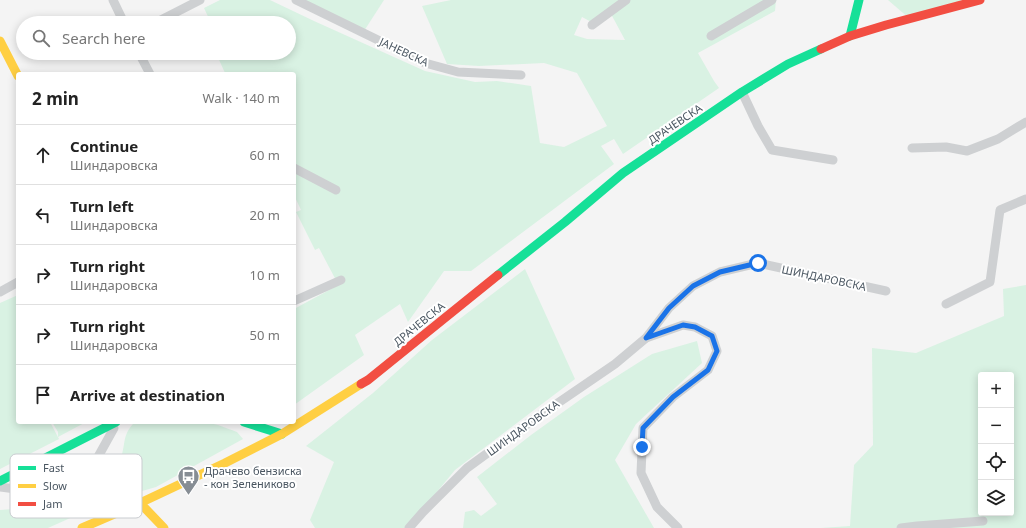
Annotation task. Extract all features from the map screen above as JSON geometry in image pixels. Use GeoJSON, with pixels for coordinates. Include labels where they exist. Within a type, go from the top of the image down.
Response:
{"type":"FeatureCollection","features":[{"type":"Feature","properties":{"kind":"main road"},"geometry":{"type":"LineString","coordinates":[[850,36],[859,0]]}},
{"type":"Feature","properties":{"kind":"main road","name":"ДРАЧЕВСКА"},"geometry":{"type":"LineString","coordinates":[[142,502],[282,434],[368,380],[565,222],[623,173],[742,92],[788,64],[850,36],[980,0]]}},
{"type":"Feature","properties":{"kind":"main road"},"geometry":{"type":"LineString","coordinates":[[0,41],[16,72]]}},
{"type":"Feature","properties":{"kind":"main road"},"geometry":{"type":"LineString","coordinates":[[54,454],[113,424]]}},
{"type":"Feature","properties":{"kind":"main road"},"geometry":{"type":"LineString","coordinates":[[250,424],[282,434]]}},
{"type":"Feature","properties":{"kind":"main road"},"geometry":{"type":"LineString","coordinates":[[0,481],[10,476]]}},
{"type":"Feature","properties":{"kind":"main road"},"geometry":{"type":"LineString","coordinates":[[142,505],[164,528]]}},
{"type":"Feature","properties":{"kind":"main road","name":"ДРАЧЕВСКА"},"geometry":{"type":"LineString","coordinates":[[82,528],[105,518]]}},
{"type":"Feature","properties":{"kind":"lane"},"geometry":{"type":"LineString","coordinates":[[113,0],[121,16]]}},
{"type":"Feature","properties":{"kind":"lane"},"geometry":{"type":"LineString","coordinates":[[169,16],[200,0]]}},
{"type":"Feature","properties":{"kind":"lane","name":"ЈАНЕВСКА"},"geometry":{"type":"LineString","coordinates":[[296,0],[424,63],[458,72],[521,75]]}},
{"type":"Feature","properties":{"kind":"lane"},"geometry":{"type":"LineString","coordinates":[[592,25],[626,0]]}},
{"type":"Feature","properties":{"kind":"lane"},"geometry":{"type":"LineString","coordinates":[[711,36],[772,0]]}},
{"type":"Feature","properties":{"kind":"lane"},"geometry":{"type":"LineString","coordinates":[[143,60],[149,72]]}},
{"type":"Feature","properties":{"kind":"lane"},"geometry":{"type":"LineString","coordinates":[[742,92],[758,126],[772,150],[833,160]]}},
{"type":"Feature","properties":{"kind":"lane"},"geometry":{"type":"LineString","coordinates":[[912,148],[946,147],[967,151],[998,138],[1026,122]]}},
{"type":"Feature","properties":{"kind":"lane"},"geometry":{"type":"LineString","coordinates":[[296,169],[336,190]]}},
{"type":"Feature","properties":{"kind":"lane"},"geometry":{"type":"LineString","coordinates":[[946,304],[990,282],[1000,210],[1026,199]]}},
{"type":"Feature","properties":{"kind":"lane","name":"ШИНДАРОВСКА"},"geometry":{"type":"LineString","coordinates":[[410,528],[423,512],[467,468],[614,364],[646,338],[669,308],[693,286],[720,272],[758,263],[886,291]]}},
{"type":"Feature","properties":{"kind":"lane"},"geometry":{"type":"LineString","coordinates":[[296,300],[341,280]]}},
{"type":"Feature","properties":{"kind":"lane"},"geometry":{"type":"LineString","coordinates":[[0,292],[16,283]]}},
{"type":"Feature","properties":{"kind":"lane","name":"ШИНДАРОВСКА"},"geometry":{"type":"LineString","coordinates":[[646,338],[683,325],[695,327],[712,336],[717,351],[708,370],[673,397],[643,428],[640,474],[657,507],[678,528]]}},
{"type":"Feature","properties":{"kind":"lane"},"geometry":{"type":"LineString","coordinates":[[99,454],[116,424]]}},
{"type":"Feature","properties":{"kind":"lane"},"geometry":{"type":"LineString","coordinates":[[0,487],[10,488]]}},
{"type":"Feature","properties":{"kind":"lane"},"geometry":{"type":"LineString","coordinates":[[901,528],[983,521]]}},
{"type":"Feature","properties":{"kind":"green space"},"geometry":{"type":"Polygon","coordinates":[[[220,0],[270,0],[425,71],[475,82],[497,81],[531,86],[540,143],[564,147],[607,126],[577,73],[544,63],[479,66],[447,64],[422,6],[451,0],[776,0],[775,11],[698,53],[719,88],[623,154],[614,139],[601,146],[614,164],[471,271],[444,271],[408,322],[400,304],[355,335],[364,355],[296,404],[296,308],[338,284],[319,248],[315,250],[296,212],[301,210],[296,199],[296,72],[225,72],[219,60],[296,60],[296,16],[208,16],[204,8],[220,0]],[[611,14],[595,24],[582,17],[574,35],[587,39],[625,40],[611,14]]]}},
{"type":"Feature","properties":{"kind":"green space"},"geometry":{"type":"Polygon","coordinates":[[[384,0],[364,31],[306,1],[384,0]]]}},
{"type":"Feature","properties":{"kind":"green space"},"geometry":{"type":"Polygon","coordinates":[[[888,0],[980,0],[910,19],[888,0]]]}},
{"type":"Feature","properties":{"kind":"green space"},"geometry":{"type":"Polygon","coordinates":[[[525,269],[575,379],[455,470],[407,528],[315,528],[310,520],[334,462],[306,446],[373,393],[432,340],[525,269]]]}},
{"type":"Feature","properties":{"kind":"green space"},"geometry":{"type":"Polygon","coordinates":[[[1026,285],[1026,528],[821,528],[850,526],[854,465],[873,445],[872,348],[916,353],[1004,316],[1003,289],[1026,285]]]}},
{"type":"Feature","properties":{"kind":"green space"},"geometry":{"type":"Polygon","coordinates":[[[16,296],[16,424],[51,424],[59,439],[30,454],[10,454],[10,464],[0,469],[0,303],[16,296]]]}},
{"type":"Feature","properties":{"kind":"green space"},"geometry":{"type":"Polygon","coordinates":[[[697,341],[702,363],[636,424],[615,460],[654,528],[463,528],[465,512],[474,510],[481,516],[497,504],[477,477],[531,435],[584,397],[652,354],[697,341]]]}},
{"type":"Feature","properties":{"kind":"green space"},"geometry":{"type":"Polygon","coordinates":[[[53,424],[82,424],[58,437],[58,432],[53,424]]]}},
{"type":"Feature","properties":{"kind":"green space"},"geometry":{"type":"Polygon","coordinates":[[[133,424],[214,424],[237,432],[243,439],[156,487],[142,491],[142,454],[122,454],[126,435],[133,424]]]}},
{"type":"Feature","properties":{"kind":"green space"},"geometry":{"type":"Polygon","coordinates":[[[10,509],[10,518],[70,518],[48,528],[0,528],[0,510],[10,509]]]}},
{"type":"Feature","properties":{"kind":"traffic: fast"},"geometry":{"type":"LineString","coordinates":[[850,36],[859,0]]}},
{"type":"Feature","properties":{"kind":"traffic: fast"},"geometry":{"type":"LineString","coordinates":[[498,275],[565,222],[623,173],[742,92],[788,64],[821,49]]}},
{"type":"Feature","properties":{"kind":"traffic: fast"},"geometry":{"type":"LineString","coordinates":[[53,454],[112,424]]}},
{"type":"Feature","properties":{"kind":"traffic: fast"},"geometry":{"type":"LineString","coordinates":[[250,424],[282,434]]}},
{"type":"Feature","properties":{"kind":"traffic: fast"},"geometry":{"type":"LineString","coordinates":[[0,481],[10,476]]}},
{"type":"Feature","properties":{"kind":"traffic: slow"},"geometry":{"type":"LineString","coordinates":[[0,41],[16,72]]}},
{"type":"Feature","properties":{"kind":"traffic: slow"},"geometry":{"type":"LineString","coordinates":[[142,502],[282,434],[361,384]]}},
{"type":"Feature","properties":{"kind":"traffic: slow"},"geometry":{"type":"LineString","coordinates":[[142,505],[164,528]]}},
{"type":"Feature","properties":{"kind":"traffic: slow"},"geometry":{"type":"LineString","coordinates":[[82,528],[105,518]]}},
{"type":"Feature","properties":{"kind":"traffic: jam"},"geometry":{"type":"LineString","coordinates":[[821,49],[850,36],[980,0]]}},
{"type":"Feature","properties":{"kind":"traffic: jam"},"geometry":{"type":"LineString","coordinates":[[361,384],[368,380],[498,275]]}},
{"type":"Feature","properties":{"kind":"place","name":"Драчево бензиска - кон Зелениково"},"geometry":{"type":"Point","coordinates":[188,496]}},
{"type":"Feature","properties":{"kind":"route"},"geometry":{"type":"LineString","coordinates":[[642,447],[643,428],[673,397],[708,370],[717,351],[712,336],[695,327],[683,325],[646,338],[669,308],[693,286],[720,272],[758,263]]}}]}
